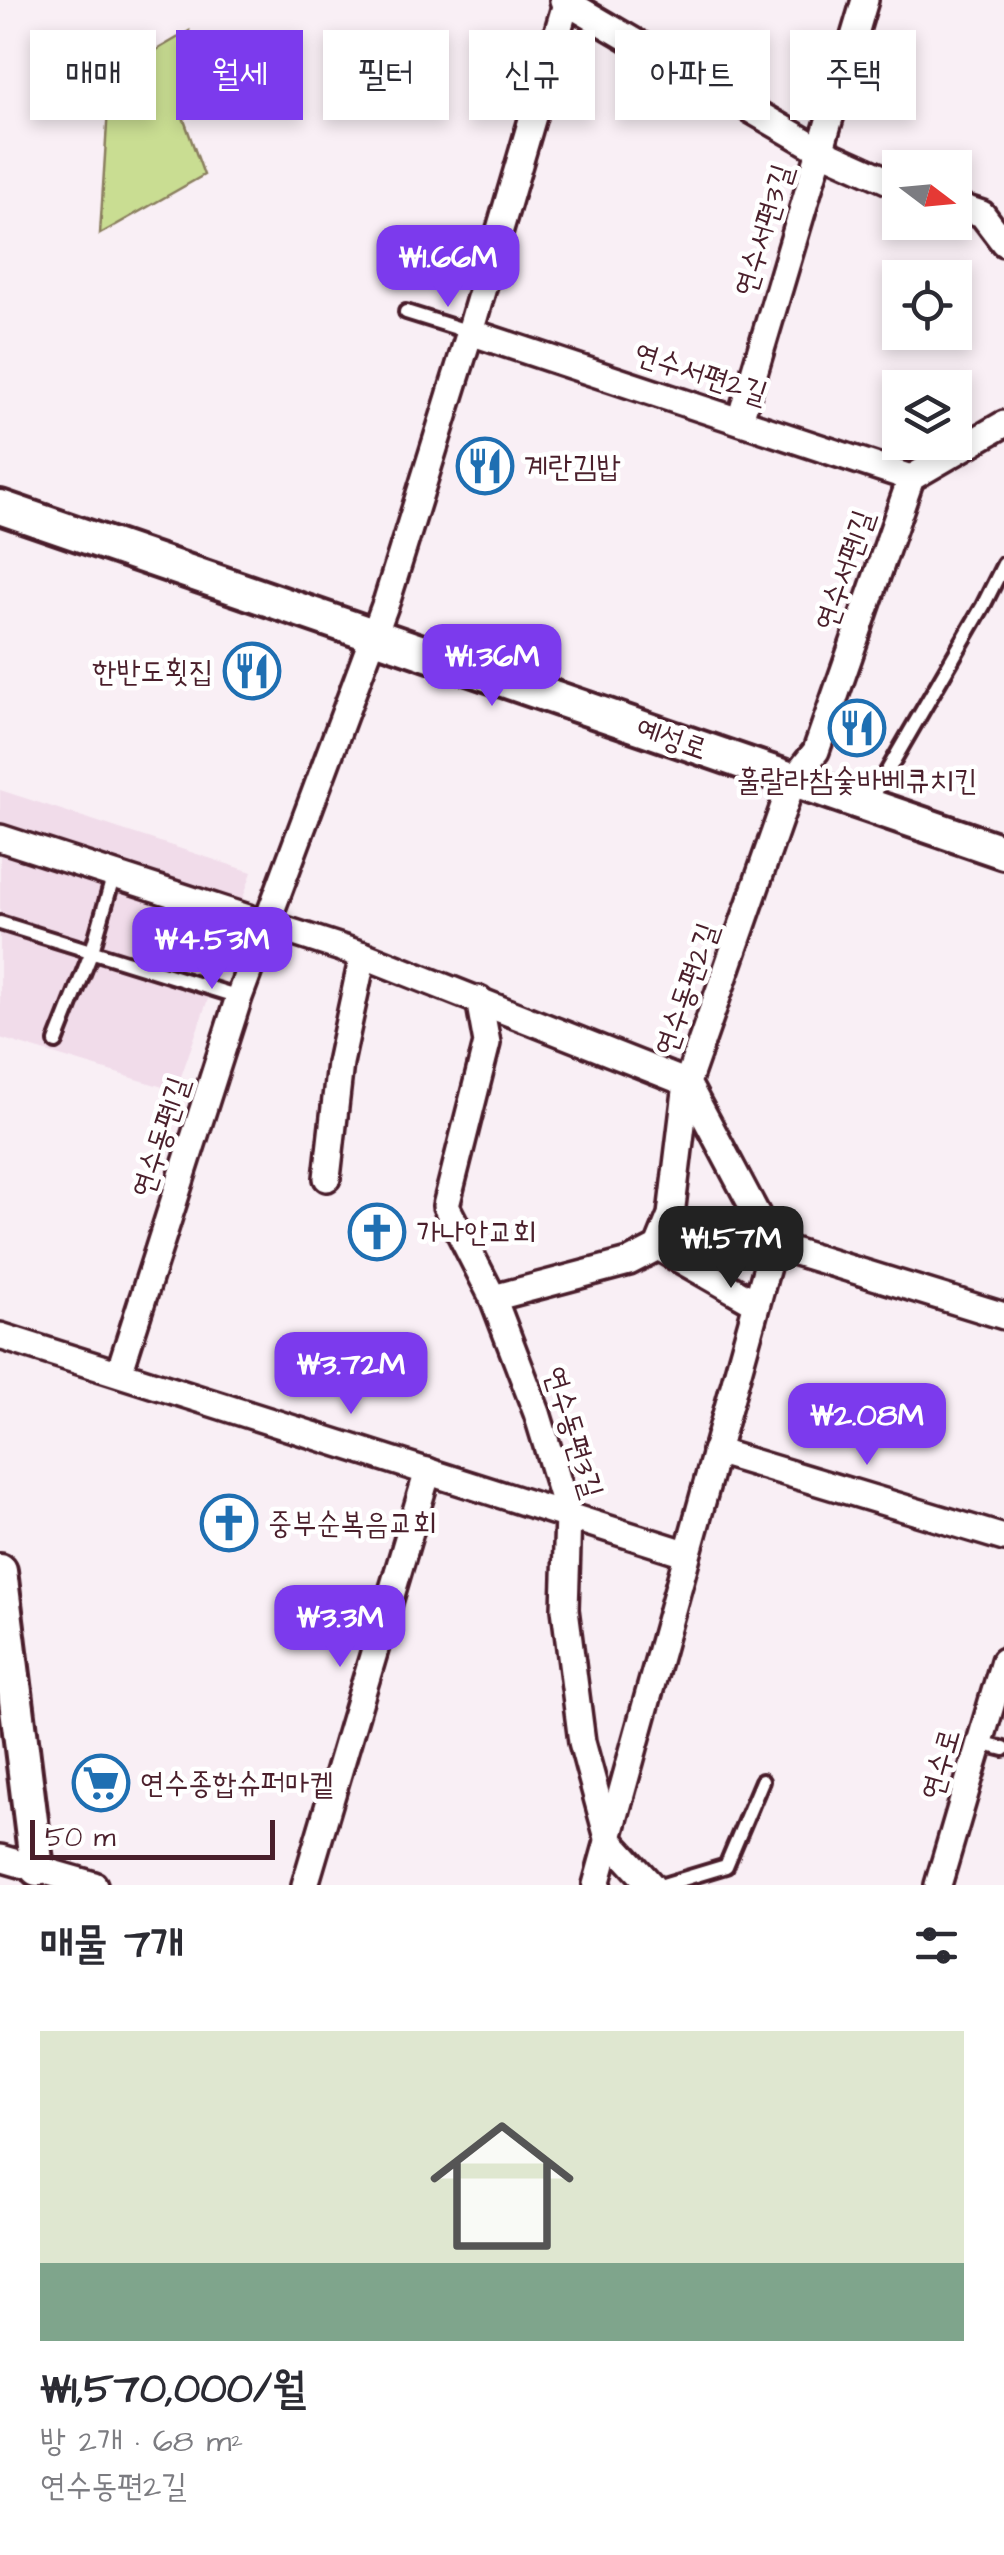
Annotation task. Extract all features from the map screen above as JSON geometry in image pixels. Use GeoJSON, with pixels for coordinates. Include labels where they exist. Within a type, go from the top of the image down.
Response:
{"type":"FeatureCollection","features":[{"type":"Feature","properties":{"kind":"street","name":"연수서편3길"},"geometry":{"type":"LineString","coordinates":[[740,420],[864,0]]}},
{"type":"Feature","properties":{"kind":"street"},"geometry":{"type":"LineString","coordinates":[[375,635],[470,332],[565,1],[820,150],[882,178]]}},
{"type":"Feature","properties":{"kind":"street"},"geometry":{"type":"LineString","coordinates":[[972,210],[982,214],[1004,243]]}},
{"type":"Feature","properties":{"kind":"street","name":"연수서편2길"},"geometry":{"type":"LineString","coordinates":[[470,332],[911,478]]}},
{"type":"Feature","properties":{"kind":"street"},"geometry":{"type":"LineString","coordinates":[[911,478],[1004,424]]}},
{"type":"Feature","properties":{"kind":"street","name":"연수서편1길"},"geometry":{"type":"LineString","coordinates":[[793,780],[816,751],[911,478]]}},
{"type":"Feature","properties":{"kind":"street","name":"예성로"},"geometry":{"type":"LineString","coordinates":[[0,508],[1004,852]]}},
{"type":"Feature","properties":{"kind":"street","name":"연수동편1길"},"geometry":{"type":"LineString","coordinates":[[119,1372],[239,998],[375,635]]}},
{"type":"Feature","properties":{"kind":"street","name":"연수동편2길"},"geometry":{"type":"LineString","coordinates":[[773,1245],[688,1083],[793,780]]}},
{"type":"Feature","properties":{"kind":"street"},"geometry":{"type":"LineString","coordinates":[[0,838],[363,955],[688,1083],[671,1216],[658,1247],[629,1262],[493,1298]]}},
{"type":"Feature","properties":{"kind":"street"},"geometry":{"type":"LineString","coordinates":[[326,1178],[340,1063],[363,955]]}},
{"type":"Feature","properties":{"kind":"street","name":"연수동편3길"},"geometry":{"type":"LineString","coordinates":[[479,999],[486,1043],[446,1206],[493,1298],[537,1413],[568,1515],[566,1609],[580,1723],[608,1838],[651,1885]]}},
{"type":"Feature","properties":{"kind":"street"},"geometry":{"type":"LineString","coordinates":[[596,1885],[773,1245],[1004,1316]]}},
{"type":"Feature","properties":{"kind":"street"},"geometry":{"type":"LineString","coordinates":[[658,1247],[756,1303]]}},
{"type":"Feature","properties":{"kind":"street"},"geometry":{"type":"LineString","coordinates":[[0,1336],[685,1553]]}},
{"type":"Feature","properties":{"kind":"street"},"geometry":{"type":"LineString","coordinates":[[715,1451],[1004,1538]]}},
{"type":"Feature","properties":{"kind":"street"},"geometry":{"type":"LineString","coordinates":[[305,1885],[428,1471]]}},
{"type":"Feature","properties":{"kind":"street"},"geometry":{"type":"LineString","coordinates":[[0,1572],[38,1877]]}},
{"type":"Feature","properties":{"kind":"street","name":"연수로"},"geometry":{"type":"LineString","coordinates":[[938,1885],[992,1746],[1004,1661]]}},
{"type":"Feature","properties":{"kind":"street"},"geometry":{"type":"LineString","coordinates":[[0,1858],[38,1877],[94,1885]]}},
{"type":"Feature","properties":{"kind":"lane"},"geometry":{"type":"LineString","coordinates":[[406,312],[470,332]]}},
{"type":"Feature","properties":{"kind":"lane"},"geometry":{"type":"LineString","coordinates":[[867,806],[1004,564]]}},
{"type":"Feature","properties":{"kind":"lane"},"geometry":{"type":"LineString","coordinates":[[56,1042],[92,951],[114,874]]}},
{"type":"Feature","properties":{"kind":"lane"},"geometry":{"type":"LineString","coordinates":[[0,923],[239,998]]}},
{"type":"Feature","properties":{"kind":"lane"},"geometry":{"type":"LineString","coordinates":[[663,1885],[726,1866],[762,1781]]}},
{"type":"Feature","properties":{"kind":"shaded area"},"geometry":{"type":"Polygon","coordinates":[[[0,790],[252,872],[176,1091],[0,1038],[0,790]]]}},
{"type":"Feature","properties":{"kind":"green space"},"geometry":{"type":"Polygon","coordinates":[[[176,39],[176,120],[184,120],[204,175],[100,234],[107,120],[156,120],[156,50],[176,39]]]}},
{"type":"Feature","properties":{"kind":"place","name":"계란김밥"},"geometry":{"type":"Point","coordinates":[485,466]}},
{"type":"Feature","properties":{"kind":"place","name":"한반도횟집"},"geometry":{"type":"Point","coordinates":[252,671]}},
{"type":"Feature","properties":{"kind":"place","name":"훌랄라참숯바베큐치킨"},"geometry":{"type":"Point","coordinates":[857,728]}},
{"type":"Feature","properties":{"kind":"place","name":"가나안교회"},"geometry":{"type":"Point","coordinates":[377,1232]}},
{"type":"Feature","properties":{"kind":"place","name":"중부순복음교회"},"geometry":{"type":"Point","coordinates":[229,1523]}},
{"type":"Feature","properties":{"kind":"place","name":"연수종합슈퍼마켙"},"geometry":{"type":"Point","coordinates":[101,1783]}}]}
